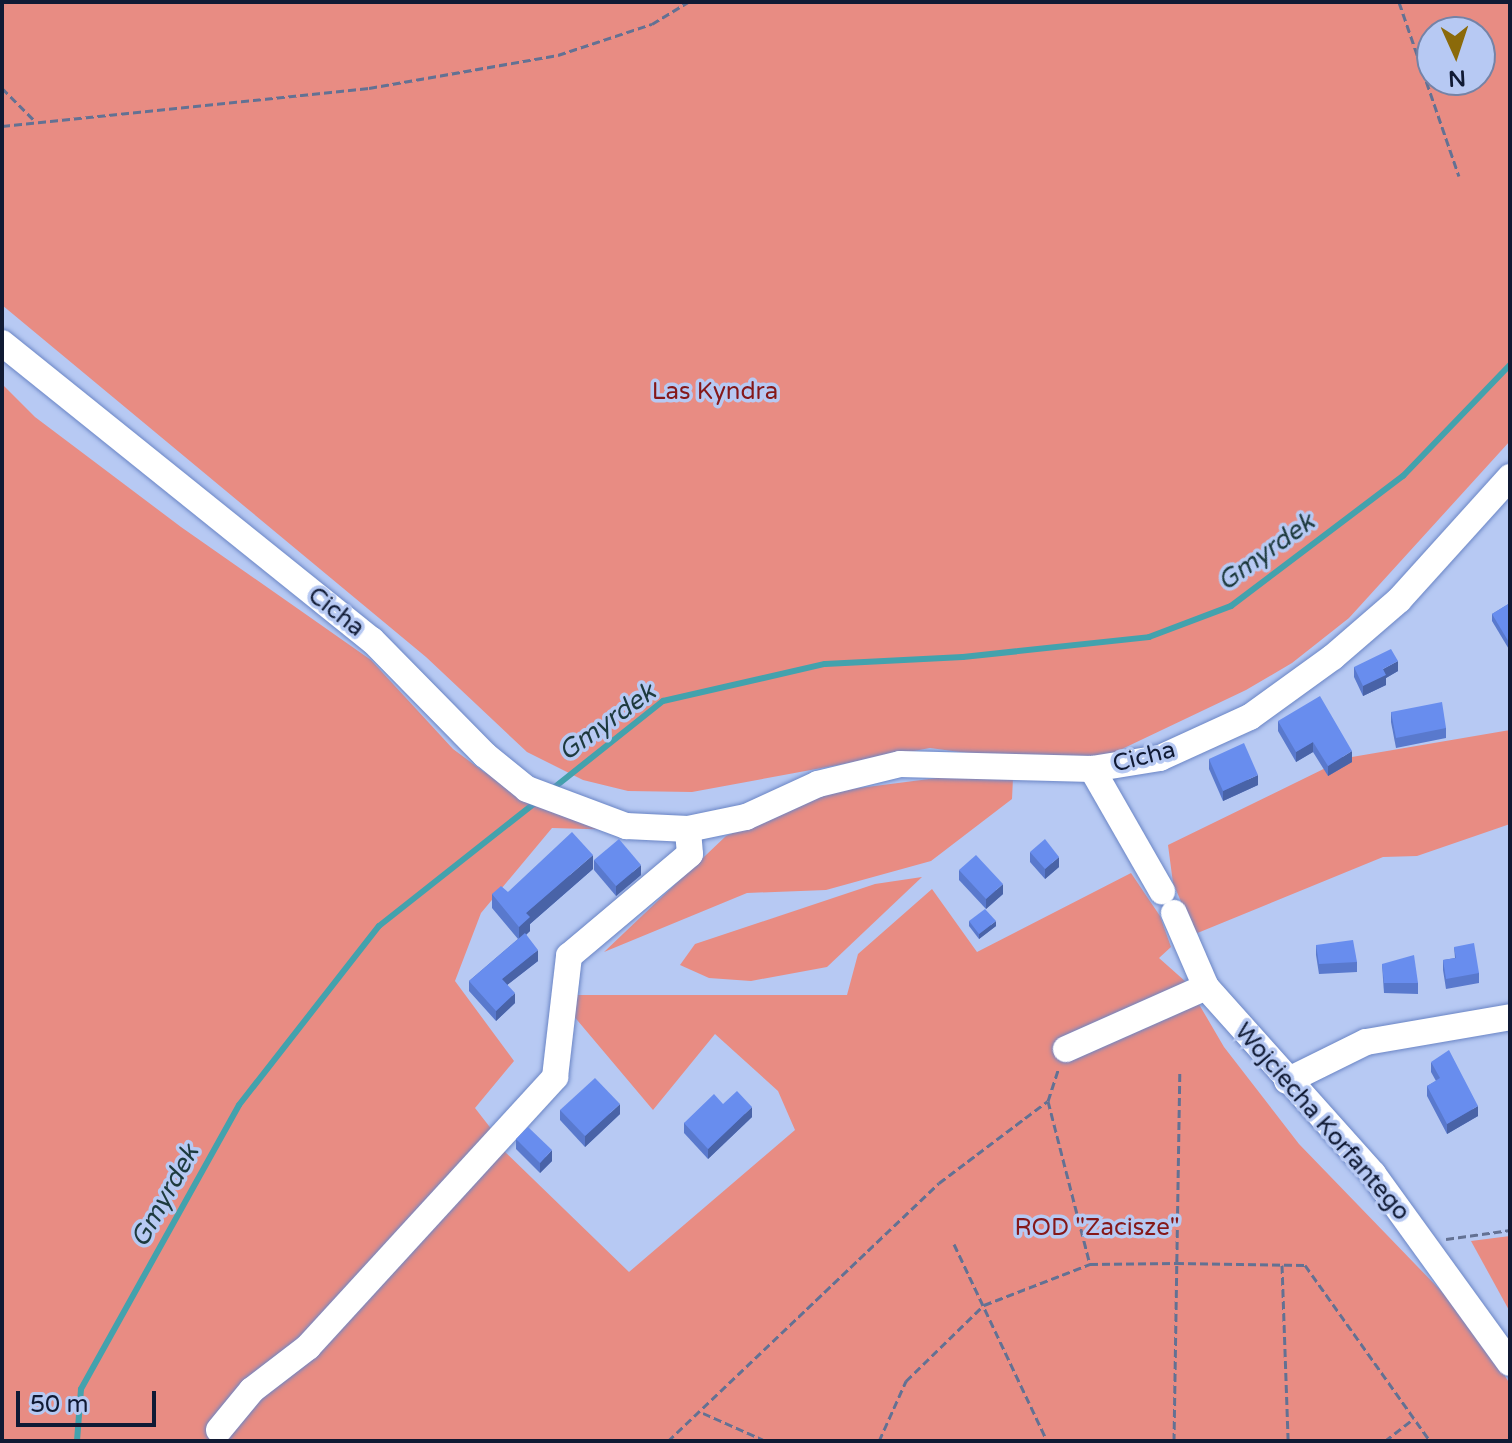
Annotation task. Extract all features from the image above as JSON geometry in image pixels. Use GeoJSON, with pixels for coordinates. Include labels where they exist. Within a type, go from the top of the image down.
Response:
{"type":"FeatureCollection","features":[{"type":"Feature","properties":{"kind":"street","name":"Cicha"},"geometry":{"type":"LineString","coordinates":[[2,343],[372,640],[485,755],[530,790],[626,826],[688,829],[746,817],[818,784],[900,764],[1092,769],[1160,758],[1250,717],[1399,600],[1510,477]]}},
{"type":"Feature","properties":{"kind":"street","name":"Wojciecha Korfantego"},"geometry":{"type":"LineString","coordinates":[[1092,769],[1168,902],[1206,987],[1373,1174],[1510,1363]]}},
{"type":"Feature","properties":{"kind":"street"},"geometry":{"type":"LineString","coordinates":[[219,1430],[252,1390],[308,1347],[555,1077],[569,956],[690,854],[688,829]]}},
{"type":"Feature","properties":{"kind":"street"},"geometry":{"type":"LineString","coordinates":[[1066,1049],[1206,987]]}},
{"type":"Feature","properties":{"kind":"street"},"geometry":{"type":"LineString","coordinates":[[1287,1081],[1366,1042],[1510,1017]]}},
{"type":"Feature","properties":{"kind":"path"},"geometry":{"type":"LineString","coordinates":[[2,126],[34,120],[369,88],[558,55],[652,24],[688,2]]}},
{"type":"Feature","properties":{"kind":"path"},"geometry":{"type":"LineString","coordinates":[[1399,2],[1459,176]]}},
{"type":"Feature","properties":{"kind":"path"},"geometry":{"type":"LineString","coordinates":[[2,88],[34,120]]}},
{"type":"Feature","properties":{"kind":"path"},"geometry":{"type":"LineString","coordinates":[[1066,1049],[1048,1101],[1090,1264]]}},
{"type":"Feature","properties":{"kind":"path"},"geometry":{"type":"LineString","coordinates":[[1174,1441],[1180,1073]]}},
{"type":"Feature","properties":{"kind":"path"},"geometry":{"type":"LineString","coordinates":[[668,1441],[703,1413],[939,1183],[1048,1101]]}},
{"type":"Feature","properties":{"kind":"path"},"geometry":{"type":"LineString","coordinates":[[1424,1242],[1510,1230]]}},
{"type":"Feature","properties":{"kind":"path"},"geometry":{"type":"LineString","coordinates":[[954,1244],[1047,1441]]}},
{"type":"Feature","properties":{"kind":"path"},"geometry":{"type":"LineString","coordinates":[[879,1441],[906,1381],[984,1305],[1090,1264],[1176,1263],[1305,1265],[1430,1441]]}},
{"type":"Feature","properties":{"kind":"path"},"geometry":{"type":"LineString","coordinates":[[1282,1265],[1288,1441]]}},
{"type":"Feature","properties":{"kind":"path"},"geometry":{"type":"LineString","coordinates":[[703,1413],[766,1441]]}},
{"type":"Feature","properties":{"kind":"path"},"geometry":{"type":"LineString","coordinates":[[1385,1441],[1414,1419]]}},
{"type":"Feature","properties":{"kind":"green space","name":"Las Kyndra"},"geometry":{"type":"Polygon","coordinates":[[[2,2],[1510,2],[1510,441],[1349,618],[1292,663],[1246,690],[1101,759],[1012,759],[930,748],[692,792],[628,791],[583,780],[527,752],[426,657],[2,305],[2,2]]]}},
{"type":"Feature","properties":{"kind":"green space","name":"ROD \"Zacisze\""},"geometry":{"type":"Polygon","coordinates":[[[2,384],[35,417],[181,527],[371,660],[453,749],[484,772],[564,812],[622,830],[552,828],[481,913],[455,981],[514,1061],[475,1108],[496,1135],[251,1406],[502,1149],[629,1272],[795,1130],[778,1091],[715,1034],[653,1110],[556,995],[847,995],[858,954],[932,889],[977,952],[1131,873],[1160,916],[1171,947],[1159,958],[1186,982],[1224,1047],[1299,1144],[1445,1295],[1496,1362],[1510,1384],[1510,1441],[2,1441],[2,384]]]}},
{"type":"Feature","properties":{"kind":"green space"},"geometry":{"type":"Polygon","coordinates":[[[1510,730],[1510,824],[1417,856],[1383,857],[1195,934],[1173,883],[1168,845],[1346,758],[1510,730]]]}},
{"type":"Feature","properties":{"kind":"green space"},"geometry":{"type":"Polygon","coordinates":[[[937,778],[1013,778],[1012,799],[931,861],[826,890],[747,893],[604,952],[726,836],[828,792],[937,778]]]}},
{"type":"Feature","properties":{"kind":"green space"},"geometry":{"type":"Polygon","coordinates":[[[922,877],[827,967],[751,981],[709,978],[680,965],[695,944],[875,884],[922,877]]]}},
{"type":"Feature","properties":{"kind":"green space"},"geometry":{"type":"Polygon","coordinates":[[[1510,1236],[1510,1312],[1471,1241],[1510,1236]]]}},
{"type":"Feature","properties":{"kind":"building"},"geometry":{"type":"Polygon","coordinates":[[[1510,603],[1510,644],[1492,614],[1510,603]]]}},
{"type":"Feature","properties":{"kind":"building"},"geometry":{"type":"Polygon","coordinates":[[[1391,649],[1398,661],[1383,669],[1386,675],[1363,686],[1354,667],[1391,649]]]}},
{"type":"Feature","properties":{"kind":"building"},"geometry":{"type":"Polygon","coordinates":[[[1320,696],[1352,751],[1328,766],[1313,742],[1296,752],[1278,721],[1320,696]]]}},
{"type":"Feature","properties":{"kind":"building"},"geometry":{"type":"Polygon","coordinates":[[[1442,702],[1446,728],[1396,738],[1391,712],[1442,702]]]}},
{"type":"Feature","properties":{"kind":"building"},"geometry":{"type":"Polygon","coordinates":[[[1244,743],[1258,775],[1223,791],[1209,759],[1244,743]]]}},
{"type":"Feature","properties":{"kind":"building"},"geometry":{"type":"Polygon","coordinates":[[[572,832],[593,855],[526,913],[530,917],[519,927],[492,894],[501,886],[508,892],[572,832]]]}},
{"type":"Feature","properties":{"kind":"building"},"geometry":{"type":"Polygon","coordinates":[[[619,839],[641,865],[616,886],[594,860],[619,839]]]}},
{"type":"Feature","properties":{"kind":"building"},"geometry":{"type":"Polygon","coordinates":[[[1045,839],[1059,857],[1045,869],[1030,852],[1045,839]]]}},
{"type":"Feature","properties":{"kind":"building"},"geometry":{"type":"Polygon","coordinates":[[[976,855],[1003,884],[986,899],[959,870],[976,855]]]}},
{"type":"Feature","properties":{"kind":"building"},"geometry":{"type":"Polygon","coordinates":[[[985,909],[996,921],[979,934],[969,921],[985,909]]]}},
{"type":"Feature","properties":{"kind":"building"},"geometry":{"type":"Polygon","coordinates":[[[525,933],[538,950],[502,979],[515,993],[496,1011],[469,981],[525,933]]]}},
{"type":"Feature","properties":{"kind":"building"},"geometry":{"type":"Polygon","coordinates":[[[1353,940],[1357,962],[1319,964],[1316,945],[1353,940]]]}},
{"type":"Feature","properties":{"kind":"building"},"geometry":{"type":"Polygon","coordinates":[[[1474,943],[1479,973],[1446,979],[1443,960],[1456,958],[1454,947],[1474,943]]]}},
{"type":"Feature","properties":{"kind":"building"},"geometry":{"type":"Polygon","coordinates":[[[1414,955],[1418,983],[1384,983],[1382,964],[1414,955]]]}},
{"type":"Feature","properties":{"kind":"building"},"geometry":{"type":"Polygon","coordinates":[[[1449,1050],[1478,1106],[1447,1124],[1427,1086],[1440,1078],[1431,1062],[1449,1050]]]}},
{"type":"Feature","properties":{"kind":"building"},"geometry":{"type":"Polygon","coordinates":[[[595,1078],[620,1104],[585,1136],[560,1110],[595,1078]]]}},
{"type":"Feature","properties":{"kind":"building"},"geometry":{"type":"Polygon","coordinates":[[[737,1091],[752,1107],[708,1149],[684,1123],[714,1094],[723,1104],[737,1091]]]}},
{"type":"Feature","properties":{"kind":"building"},"geometry":{"type":"Polygon","coordinates":[[[528,1127],[552,1150],[540,1163],[516,1139],[528,1127]]]}},
{"type":"Feature","properties":{"kind":"waterway","name":"Gmyrdek"},"geometry":{"type":"LineString","coordinates":[[551,790],[663,701],[825,664],[963,657],[1149,637],[1231,606],[1403,476],[1510,365]]}},
{"type":"Feature","properties":{"kind":"waterway","name":"Gmyrdek"},"geometry":{"type":"LineString","coordinates":[[77,1441],[81,1389],[239,1105],[379,926],[536,802]]}}]}
